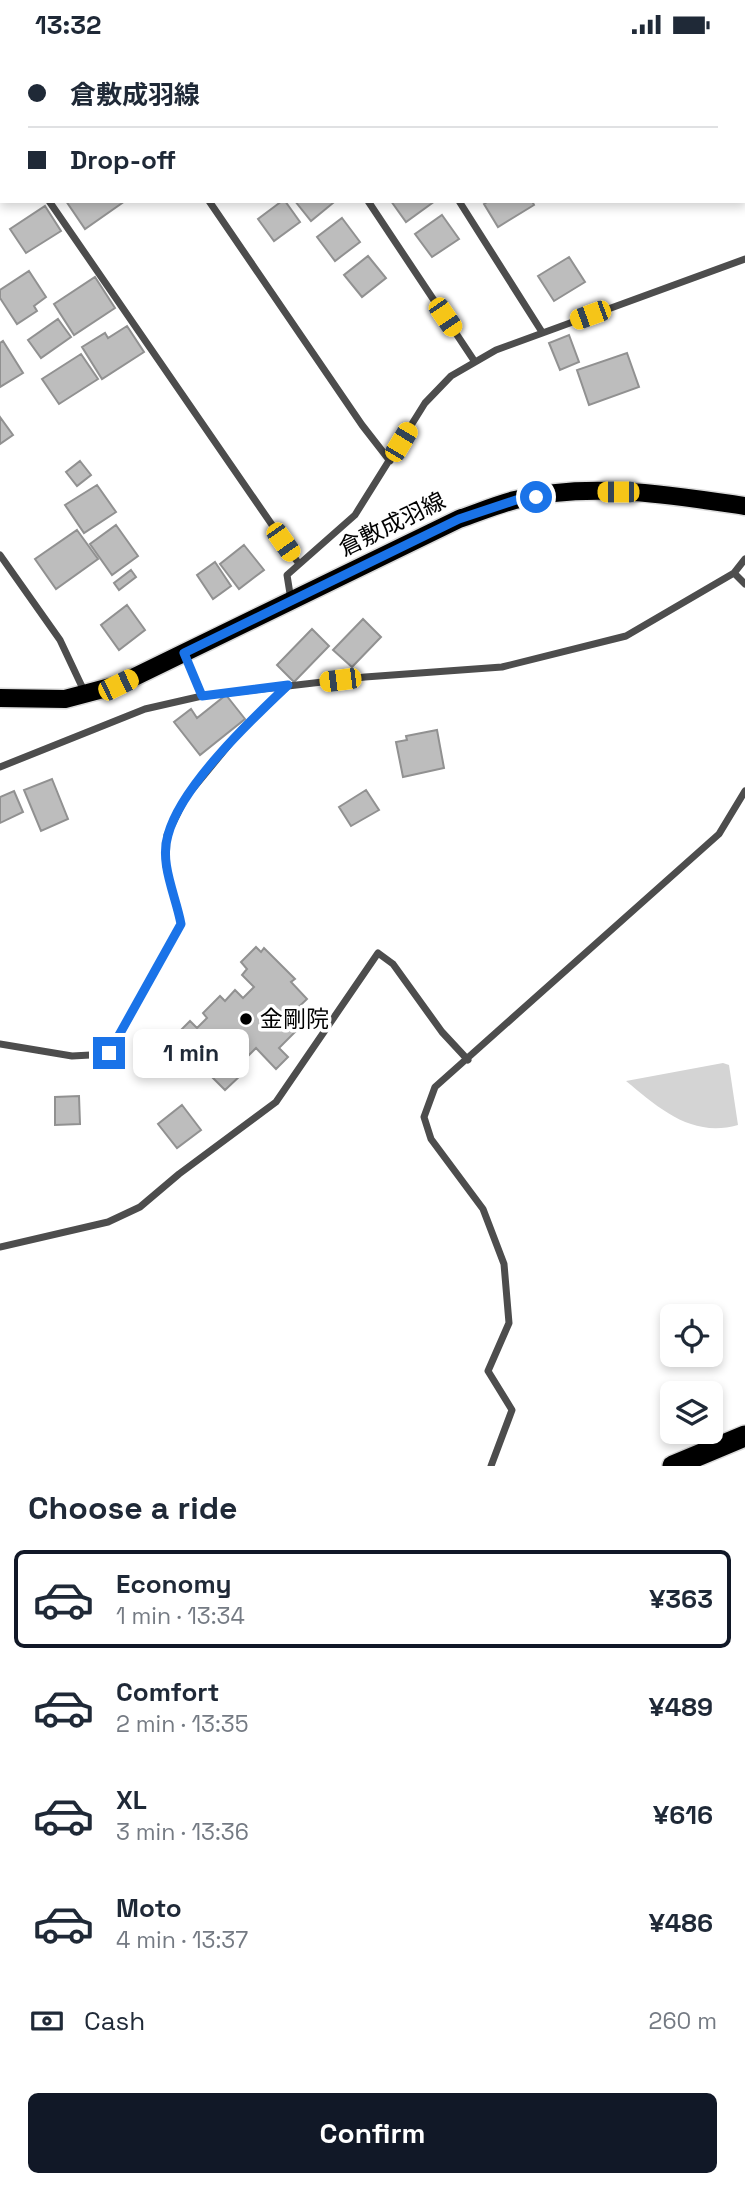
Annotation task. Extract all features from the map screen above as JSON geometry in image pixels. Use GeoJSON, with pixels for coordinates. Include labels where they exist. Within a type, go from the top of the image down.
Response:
{"type":"FeatureCollection","features":[{"type":"Feature","properties":{"kind":"highway"},"geometry":{"type":"LineString","coordinates":[[673,1466],[745,1436]]}},
{"type":"Feature","properties":{"kind":"main road","name":"倉敷成羽線"},"geometry":{"type":"LineString","coordinates":[[0,698],[65,699],[118,685],[459,519],[516,500],[577,492],[638,492],[745,506]]}},
{"type":"Feature","properties":{"kind":"street"},"geometry":{"type":"LineString","coordinates":[[50,203],[299,564]]}},
{"type":"Feature","properties":{"kind":"street"},"geometry":{"type":"LineString","coordinates":[[210,203],[362,425],[390,461]]}},
{"type":"Feature","properties":{"kind":"street"},"geometry":{"type":"LineString","coordinates":[[369,203],[475,362]]}},
{"type":"Feature","properties":{"kind":"street"},"geometry":{"type":"LineString","coordinates":[[460,203],[542,332]]}},
{"type":"Feature","properties":{"kind":"street"},"geometry":{"type":"LineString","coordinates":[[291,601],[287,575],[355,515],[425,403],[451,376],[496,350],[745,259]]}},
{"type":"Feature","properties":{"kind":"street"},"geometry":{"type":"LineString","coordinates":[[0,555],[60,640],[85,694]]}},
{"type":"Feature","properties":{"kind":"street"},"geometry":{"type":"LineString","coordinates":[[0,767],[145,709],[202,696],[365,677],[502,667],[626,636],[734,573],[745,559]]}},
{"type":"Feature","properties":{"kind":"street"},"geometry":{"type":"LineString","coordinates":[[734,573],[745,584]]}},
{"type":"Feature","properties":{"kind":"street"},"geometry":{"type":"LineString","coordinates":[[184,653],[202,696]]}},
{"type":"Feature","properties":{"kind":"street"},"geometry":{"type":"LineString","coordinates":[[0,1044],[72,1056],[109,1053],[181,924],[166,866],[167,835],[186,797],[242,729],[288,685]]}},
{"type":"Feature","properties":{"kind":"street"},"geometry":{"type":"LineString","coordinates":[[491,1466],[512,1410],[488,1371],[509,1323],[504,1264],[482,1209],[431,1139],[424,1117],[435,1087],[719,834],[745,791]]}},
{"type":"Feature","properties":{"kind":"street"},"geometry":{"type":"LineString","coordinates":[[0,1247],[108,1222],[140,1206],[178,1174],[276,1102],[379,953],[393,964],[442,1032],[468,1060]]}},
{"type":"Feature","properties":{"kind":"shaded area"},"geometry":{"type":"Polygon","coordinates":[[[723,1063],[729,1065],[738,1125],[706,1128],[691,1124],[664,1111],[626,1081],[723,1063]]]}},
{"type":"Feature","properties":{"kind":"building"},"geometry":{"type":"Polygon","coordinates":[[[67,203],[122,203],[85,229],[67,203]]]}},
{"type":"Feature","properties":{"kind":"building"},"geometry":{"type":"Polygon","coordinates":[[[279,203],[286,203],[300,222],[274,241],[258,219],[279,203]]]}},
{"type":"Feature","properties":{"kind":"building"},"geometry":{"type":"Polygon","coordinates":[[[297,203],[333,203],[311,221],[297,203]]]}},
{"type":"Feature","properties":{"kind":"building"},"geometry":{"type":"Polygon","coordinates":[[[392,203],[432,203],[406,222],[392,203]]]}},
{"type":"Feature","properties":{"kind":"building"},"geometry":{"type":"Polygon","coordinates":[[[533,203],[534,205],[498,227],[484,204],[533,203]]]}},
{"type":"Feature","properties":{"kind":"building"},"geometry":{"type":"Polygon","coordinates":[[[45,206],[61,231],[26,253],[10,229],[45,206]]]}},
{"type":"Feature","properties":{"kind":"building"},"geometry":{"type":"Polygon","coordinates":[[[442,215],[459,239],[432,257],[415,234],[442,215]]]}},
{"type":"Feature","properties":{"kind":"building"},"geometry":{"type":"Polygon","coordinates":[[[342,218],[360,242],[335,261],[317,237],[342,218]]]}},
{"type":"Feature","properties":{"kind":"building"},"geometry":{"type":"Polygon","coordinates":[[[368,256],[386,278],[362,297],[344,275],[368,256]]]}},
{"type":"Feature","properties":{"kind":"building"},"geometry":{"type":"Polygon","coordinates":[[[569,257],[585,282],[554,301],[538,276],[569,257]]]}},
{"type":"Feature","properties":{"kind":"building"},"geometry":{"type":"Polygon","coordinates":[[[29,271],[46,297],[34,306],[37,311],[17,324],[0,298],[0,290],[29,271]]]}},
{"type":"Feature","properties":{"kind":"building"},"geometry":{"type":"Polygon","coordinates":[[[95,277],[115,308],[74,335],[54,304],[95,277]]]}},
{"type":"Feature","properties":{"kind":"building"},"geometry":{"type":"Polygon","coordinates":[[[58,319],[71,337],[41,358],[28,340],[58,319]]]}},
{"type":"Feature","properties":{"kind":"building"},"geometry":{"type":"Polygon","coordinates":[[[127,326],[144,352],[102,379],[82,347],[105,333],[108,338],[127,326]]]}},
{"type":"Feature","properties":{"kind":"building"},"geometry":{"type":"Polygon","coordinates":[[[569,335],[579,362],[560,370],[549,343],[569,335]]]}},
{"type":"Feature","properties":{"kind":"building"},"geometry":{"type":"Polygon","coordinates":[[[3,341],[23,373],[0,387],[0,343],[3,341]]]}},
{"type":"Feature","properties":{"kind":"building"},"geometry":{"type":"Polygon","coordinates":[[[627,353],[639,387],[589,405],[577,370],[627,353]]]}},
{"type":"Feature","properties":{"kind":"building"},"geometry":{"type":"Polygon","coordinates":[[[81,354],[98,379],[59,404],[42,379],[81,354]]]}},
{"type":"Feature","properties":{"kind":"building"},"geometry":{"type":"Polygon","coordinates":[[[0,417],[13,435],[0,444],[0,417]]]}},
{"type":"Feature","properties":{"kind":"building"},"geometry":{"type":"Polygon","coordinates":[[[80,461],[91,475],[77,486],[66,472],[80,461]]]}},
{"type":"Feature","properties":{"kind":"building"},"geometry":{"type":"Polygon","coordinates":[[[97,485],[116,512],[84,533],[65,505],[97,485]]]}},
{"type":"Feature","properties":{"kind":"building"},"geometry":{"type":"Polygon","coordinates":[[[116,525],[138,556],[112,575],[90,544],[116,525]]]}},
{"type":"Feature","properties":{"kind":"building"},"geometry":{"type":"Polygon","coordinates":[[[77,530],[98,559],[56,589],[35,559],[77,530]]]}},
{"type":"Feature","properties":{"kind":"building"},"geometry":{"type":"Polygon","coordinates":[[[244,545],[264,570],[239,589],[220,564],[244,545]]]}},
{"type":"Feature","properties":{"kind":"building"},"geometry":{"type":"Polygon","coordinates":[[[215,562],[231,586],[213,599],[197,575],[215,562]]]}},
{"type":"Feature","properties":{"kind":"building"},"geometry":{"type":"Polygon","coordinates":[[[131,570],[136,577],[119,590],[114,583],[131,570]]]}},
{"type":"Feature","properties":{"kind":"building"},"geometry":{"type":"Polygon","coordinates":[[[127,605],[145,630],[119,650],[101,625],[127,605]]]}},
{"type":"Feature","properties":{"kind":"building"},"geometry":{"type":"Polygon","coordinates":[[[363,619],[381,637],[352,667],[333,650],[363,619]]]}},
{"type":"Feature","properties":{"kind":"building"},"geometry":{"type":"Polygon","coordinates":[[[312,629],[329,646],[294,682],[277,665],[312,629]]]}},
{"type":"Feature","properties":{"kind":"building"},"geometry":{"type":"Polygon","coordinates":[[[226,695],[245,719],[200,755],[174,722],[191,709],[197,718],[226,695]]]}},
{"type":"Feature","properties":{"kind":"building"},"geometry":{"type":"Polygon","coordinates":[[[437,730],[444,768],[403,777],[396,742],[407,740],[406,736],[437,730]]]}},
{"type":"Feature","properties":{"kind":"building"},"geometry":{"type":"Polygon","coordinates":[[[52,779],[68,819],[41,831],[24,790],[52,779]]]}},
{"type":"Feature","properties":{"kind":"building"},"geometry":{"type":"Polygon","coordinates":[[[366,790],[379,810],[351,826],[339,807],[366,790]]]}},
{"type":"Feature","properties":{"kind":"building"},"geometry":{"type":"Polygon","coordinates":[[[14,791],[23,812],[0,823],[0,797],[14,791]]]}},
{"type":"Feature","properties":{"kind":"building","name":"金剛院"},"geometry":{"type":"Polygon","coordinates":[[[256,947],[261,952],[264,948],[295,979],[291,982],[307,999],[284,1021],[295,1032],[279,1048],[288,1057],[276,1069],[256,1048],[235,1069],[241,1075],[225,1090],[173,1038],[190,1021],[197,1028],[207,1018],[203,1013],[220,996],[225,1001],[235,990],[243,998],[254,987],[242,975],[247,969],[241,962],[256,947]]]}},
{"type":"Feature","properties":{"kind":"building"},"geometry":{"type":"Polygon","coordinates":[[[79,1096],[80,1124],[55,1125],[55,1097],[79,1096]]]}},
{"type":"Feature","properties":{"kind":"building"},"geometry":{"type":"Polygon","coordinates":[[[182,1105],[201,1130],[177,1148],[158,1124],[182,1105]]]}},
{"type":"Feature","properties":{"kind":"place","name":"金剛院"},"geometry":{"type":"Point","coordinates":[246,1019]}},
{"type":"Feature","properties":{"kind":"route"},"geometry":{"type":"LineString","coordinates":[[109,1053],[181,924],[166,866],[167,835],[186,797],[242,729],[288,685],[202,696],[184,653],[459,519],[516,500],[536,497]]}}]}
